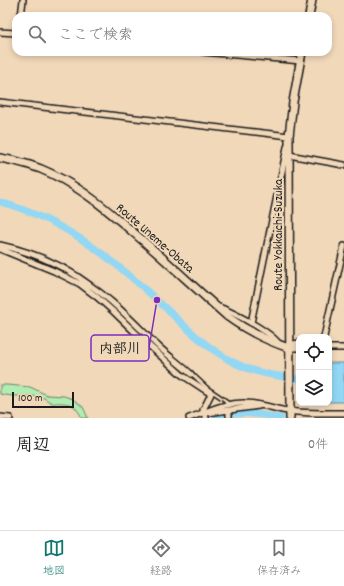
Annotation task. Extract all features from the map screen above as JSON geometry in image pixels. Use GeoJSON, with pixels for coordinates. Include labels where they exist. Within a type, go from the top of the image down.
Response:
{"type":"FeatureCollection","features":[{"type":"Feature","properties":{"kind":"main road"},"geometry":{"type":"LineString","coordinates":[[310,12],[312,0]]}},
{"type":"Feature","properties":{"kind":"main road","name":"Route Yokkaichi-Suzuka"},"geometry":{"type":"LineString","coordinates":[[290,412],[289,155],[293,102],[302,56]]}},
{"type":"Feature","properties":{"kind":"main road","name":"Route Uneme-Obata"},"geometry":{"type":"LineString","coordinates":[[0,158],[31,165],[52,174],[89,197],[153,248],[214,305],[238,324],[289,348]]}},
{"type":"Feature","properties":{"kind":"street"},"geometry":{"type":"LineString","coordinates":[[22,12],[23,0]]}},
{"type":"Feature","properties":{"kind":"street"},"geometry":{"type":"LineString","coordinates":[[0,32],[12,33]]}},
{"type":"Feature","properties":{"kind":"street"},"geometry":{"type":"LineString","coordinates":[[247,56],[301,61]]}},
{"type":"Feature","properties":{"kind":"street"},"geometry":{"type":"LineString","coordinates":[[0,102],[290,136],[251,323]]}},
{"type":"Feature","properties":{"kind":"street"},"geometry":{"type":"LineString","coordinates":[[289,155],[344,165]]}},
{"type":"Feature","properties":{"kind":"street"},"geometry":{"type":"LineString","coordinates":[[0,245],[45,260],[65,269],[90,284],[110,300],[160,348],[192,374]]}},
{"type":"Feature","properties":{"kind":"street"},"geometry":{"type":"LineString","coordinates":[[325,334],[344,246]]}},
{"type":"Feature","properties":{"kind":"street"},"geometry":{"type":"LineString","coordinates":[[0,249],[26,261],[54,271],[80,284],[103,302],[182,375],[211,393],[203,410],[205,415]]}},
{"type":"Feature","properties":{"kind":"street"},"geometry":{"type":"LineString","coordinates":[[214,305],[251,323],[276,339],[280,344]]}},
{"type":"Feature","properties":{"kind":"street"},"geometry":{"type":"LineString","coordinates":[[289,348],[293,344],[296,344]]}},
{"type":"Feature","properties":{"kind":"street"},"geometry":{"type":"LineString","coordinates":[[289,348],[296,348]]}},
{"type":"Feature","properties":{"kind":"street"},"geometry":{"type":"LineString","coordinates":[[332,348],[344,348]]}},
{"type":"Feature","properties":{"kind":"street"},"geometry":{"type":"LineString","coordinates":[[205,415],[229,404],[245,402],[261,404],[290,412],[321,414],[344,413]]}},
{"type":"Feature","properties":{"kind":"street"},"geometry":{"type":"LineString","coordinates":[[189,418],[205,415],[229,414],[259,406],[261,404]]}},
{"type":"Feature","properties":{"kind":"street"},"geometry":{"type":"LineString","coordinates":[[0,417],[10,418]]}},
{"type":"Feature","properties":{"kind":"lane"},"geometry":{"type":"LineString","coordinates":[[192,374],[211,393],[225,400],[229,404]]}},
{"type":"Feature","properties":{"kind":"green space"},"geometry":{"type":"Polygon","coordinates":[[[0,385],[30,387],[47,395],[64,396],[73,399],[83,407],[88,418],[82,418],[78,411],[69,404],[52,403],[39,397],[0,394],[0,385]]]}},
{"type":"Feature","properties":{"kind":"water"},"geometry":{"type":"Polygon","coordinates":[[[332,363],[344,363],[344,402],[332,402],[332,363]]]}},
{"type":"Feature","properties":{"kind":"waterway"},"geometry":{"type":"LineString","coordinates":[[0,202],[45,219],[65,229],[103,254],[139,284],[203,342],[224,357],[258,372],[296,379]]}},
{"type":"Feature","properties":{"kind":"waterway"},"geometry":{"type":"LineString","coordinates":[[216,418],[241,413],[281,418]]}},
{"type":"Feature","properties":{"kind":"place","name":"内部川"},"geometry":{"type":"Point","coordinates":[157,300]}}]}
